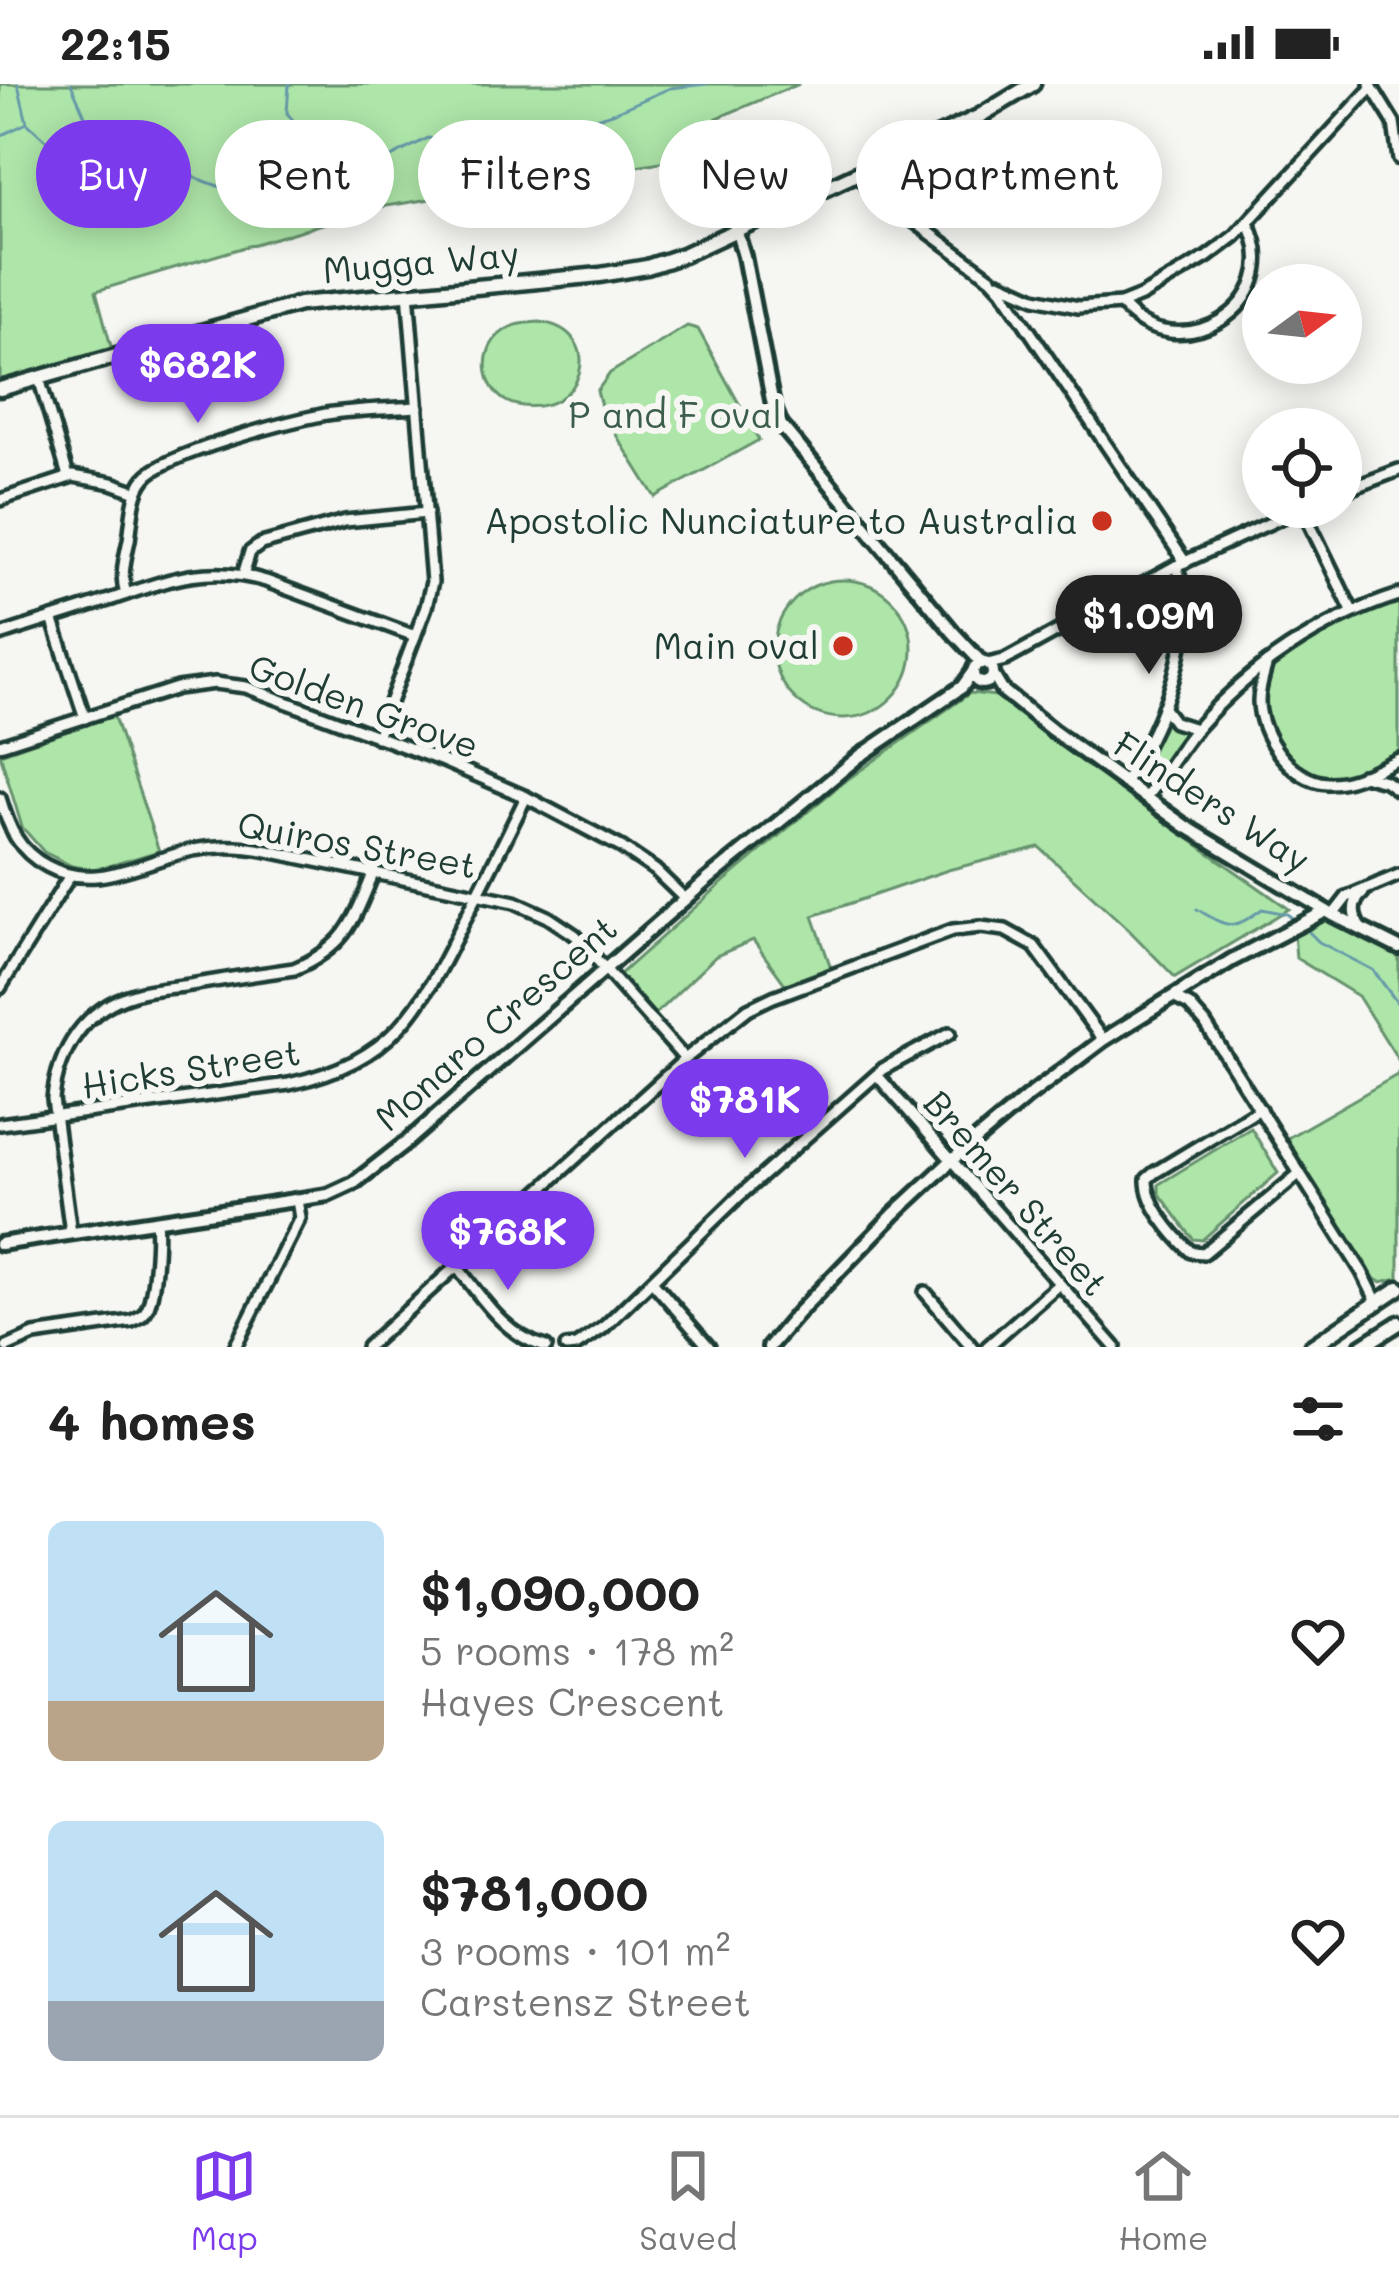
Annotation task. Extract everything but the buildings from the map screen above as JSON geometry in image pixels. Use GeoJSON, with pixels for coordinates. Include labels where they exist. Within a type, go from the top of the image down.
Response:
{"type":"FeatureCollection","features":[{"type":"Feature","properties":{"kind":"main road","name":"Mugga Way"},"geometry":{"type":"LineString","coordinates":[[969,120],[1033,84]]}},
{"type":"Feature","properties":{"kind":"main road","name":"Mugga Way"},"geometry":{"type":"LineString","coordinates":[[0,389],[280,308],[328,299],[628,271],[682,255],[856,173]]}},
{"type":"Feature","properties":{"kind":"main road"},"geometry":{"type":"LineString","coordinates":[[1311,1347],[1399,1288]]}},
{"type":"Feature","properties":{"kind":"main road"},"geometry":{"type":"LineString","coordinates":[[1361,1347],[1398,1327],[1380,1300]]}},
{"type":"Feature","properties":{"kind":"street"},"geometry":{"type":"LineString","coordinates":[[923,228],[992,278],[1035,298],[1078,307],[1121,304],[1157,288],[1222,247],[1371,86],[1394,123],[1399,159]]}},
{"type":"Feature","properties":{"kind":"street"},"geometry":{"type":"LineString","coordinates":[[1121,304],[1131,316],[1164,331],[1197,330],[1224,320],[1239,307],[1257,272],[1255,237],[1248,223]]}},
{"type":"Feature","properties":{"kind":"street","name":"Flinders Way"},"geometry":{"type":"LineString","coordinates":[[732,231],[746,272],[778,421],[983,673],[1124,783],[1222,850],[1399,948]]}},
{"type":"Feature","properties":{"kind":"street"},"geometry":{"type":"LineString","coordinates":[[992,278],[1180,564],[1184,592],[1178,657],[1146,748],[1124,783]]}},
{"type":"Feature","properties":{"kind":"street"},"geometry":{"type":"LineString","coordinates":[[377,736],[431,590],[409,292]]}},
{"type":"Feature","properties":{"kind":"street"},"geometry":{"type":"LineString","coordinates":[[1023,321],[1023,308],[1035,298]]}},
{"type":"Feature","properties":{"kind":"street"},"geometry":{"type":"LineString","coordinates":[[39,377],[68,476]]}},
{"type":"Feature","properties":{"kind":"street"},"geometry":{"type":"LineString","coordinates":[[126,594],[122,577],[137,492],[157,467],[194,451],[329,414],[418,406]]}},
{"type":"Feature","properties":{"kind":"street"},"geometry":{"type":"LineString","coordinates":[[1362,484],[1399,470]]}},
{"type":"Feature","properties":{"kind":"street"},"geometry":{"type":"LineString","coordinates":[[0,500],[68,476],[137,492]]}},
{"type":"Feature","properties":{"kind":"street"},"geometry":{"type":"LineString","coordinates":[[243,575],[248,555],[261,544],[345,521],[427,513]]}},
{"type":"Feature","properties":{"kind":"street","name":"Monaro Crescent"},"geometry":{"type":"LineString","coordinates":[[0,1244],[328,1196],[355,1183],[685,899],[860,757],[1005,660],[1180,564],[1260,528]]}},
{"type":"Feature","properties":{"kind":"street"},"geometry":{"type":"LineString","coordinates":[[1313,528],[1352,611]]}},
{"type":"Feature","properties":{"kind":"street"},"geometry":{"type":"LineString","coordinates":[[0,634],[185,575],[210,573],[243,575],[415,636]]}},
{"type":"Feature","properties":{"kind":"street"},"geometry":{"type":"LineString","coordinates":[[1145,798],[1230,693],[1300,640],[1352,611],[1399,595]]}},
{"type":"Feature","properties":{"kind":"street"},"geometry":{"type":"LineString","coordinates":[[52,618],[85,718]]}},
{"type":"Feature","properties":{"kind":"street"},"geometry":{"type":"LineString","coordinates":[[1259,700],[1267,664]]}},
{"type":"Feature","properties":{"kind":"street","name":"Golden Grove"},"geometry":{"type":"LineString","coordinates":[[0,745],[177,688],[222,683],[269,694],[526,797],[621,848],[655,870],[685,899]]}},
{"type":"Feature","properties":{"kind":"street"},"geometry":{"type":"LineString","coordinates":[[1230,693],[1244,689],[1255,694],[1277,750],[1304,776],[1330,783],[1396,760]]}},
{"type":"Feature","properties":{"kind":"street"},"geometry":{"type":"LineString","coordinates":[[1163,707],[1181,727],[1196,730]]}},
{"type":"Feature","properties":{"kind":"street"},"geometry":{"type":"LineString","coordinates":[[1395,788],[1390,772],[1396,760]]}},
{"type":"Feature","properties":{"kind":"street"},"geometry":{"type":"LineString","coordinates":[[1363,775],[1395,788]]}},
{"type":"Feature","properties":{"kind":"street","name":"Hicks Street"},"geometry":{"type":"LineString","coordinates":[[0,1124],[289,1084],[349,1065],[382,1045],[414,1013],[434,981],[526,797]]}},
{"type":"Feature","properties":{"kind":"street"},"geometry":{"type":"LineString","coordinates":[[0,798],[13,835],[29,855],[69,877],[0,988]]}},
{"type":"Feature","properties":{"kind":"street"},"geometry":{"type":"LineString","coordinates":[[0,841],[13,835]]}},
{"type":"Feature","properties":{"kind":"street","name":"Quiros Street"},"geometry":{"type":"LineString","coordinates":[[69,877],[99,877],[214,847],[251,848],[515,902],[574,935],[685,1059]]}},
{"type":"Feature","properties":{"kind":"street"},"geometry":{"type":"LineString","coordinates":[[71,1233],[55,1117],[55,1078],[77,1032],[112,1002],[143,992],[294,969],[315,960],[348,929],[373,874]]}},
{"type":"Feature","properties":{"kind":"street"},"geometry":{"type":"LineString","coordinates":[[769,1347],[951,1161],[1103,1040],[1297,924],[1330,913],[1347,897],[1399,875]]}},
{"type":"Feature","properties":{"kind":"street"},"geometry":{"type":"LineString","coordinates":[[1363,931],[1354,910],[1367,889]]}},
{"type":"Feature","properties":{"kind":"street"},"geometry":{"type":"LineString","coordinates":[[1297,924],[1305,899]]}},
{"type":"Feature","properties":{"kind":"street"},"geometry":{"type":"LineString","coordinates":[[367,1347],[685,1059],[748,1009],[953,930],[981,927],[1005,930],[1034,946],[1103,1040]]}},
{"type":"Feature","properties":{"kind":"street"},"geometry":{"type":"LineString","coordinates":[[1192,985],[1205,1023]]}},
{"type":"Feature","properties":{"kind":"street"},"geometry":{"type":"LineString","coordinates":[[1173,997],[1189,1005],[1205,1023],[1380,1300]]}},
{"type":"Feature","properties":{"kind":"street"},"geometry":{"type":"LineString","coordinates":[[566,1347],[576,1346],[603,1328],[737,1198],[883,1069],[950,1033]]}},
{"type":"Feature","properties":{"kind":"street","name":"Bremer Street"},"geometry":{"type":"LineString","coordinates":[[877,1075],[1115,1347]]}},
{"type":"Feature","properties":{"kind":"street"},"geometry":{"type":"LineString","coordinates":[[1260,1109],[1154,1173],[1147,1179],[1148,1195],[1183,1245],[1198,1253],[1209,1251],[1300,1173]]}},
{"type":"Feature","properties":{"kind":"street"},"geometry":{"type":"LineString","coordinates":[[236,1347],[300,1218],[297,1200]]}},
{"type":"Feature","properties":{"kind":"street"},"geometry":{"type":"LineString","coordinates":[[7,1347],[34,1335],[136,1320],[147,1309],[156,1252],[155,1221]]}},
{"type":"Feature","properties":{"kind":"street"},"geometry":{"type":"LineString","coordinates":[[456,1265],[504,1324],[531,1343],[546,1347]]}},
{"type":"Feature","properties":{"kind":"street"},"geometry":{"type":"LineString","coordinates":[[652,1281],[709,1347]]}},
{"type":"Feature","properties":{"kind":"street"},"geometry":{"type":"LineString","coordinates":[[987,1347],[1059,1284]]}},
{"type":"Feature","properties":{"kind":"street"},"geometry":{"type":"LineString","coordinates":[[925,1292],[972,1347]]}},
{"type":"Feature","properties":{"kind":"green space"},"geometry":{"type":"Polygon","coordinates":[[[0,84],[799,84],[718,120],[659,120],[659,162],[635,166],[635,120],[418,120],[418,201],[394,205],[394,120],[215,120],[215,228],[309,228],[96,291],[112,350],[0,382],[0,84]]]}},
{"type":"Feature","properties":{"kind":"green space"},"geometry":{"type":"Polygon","coordinates":[[[540,322],[561,329],[575,341],[580,372],[559,399],[540,406],[505,401],[490,384],[489,350],[508,328],[540,322]]]}},
{"type":"Feature","properties":{"kind":"green space","name":"P and F oval"},"geometry":{"type":"Polygon","coordinates":[[[687,326],[698,329],[759,440],[655,497],[603,414],[597,391],[610,373],[687,326]]]}},
{"type":"Feature","properties":{"kind":"green space","name":"Main oval"},"geometry":{"type":"Polygon","coordinates":[[[843,580],[869,585],[892,600],[907,623],[912,649],[907,675],[892,698],[869,713],[843,718],[817,713],[794,698],[779,675],[774,649],[779,623],[794,600],[817,585],[843,580]]]}},
{"type":"Feature","properties":{"kind":"green space"},"geometry":{"type":"Polygon","coordinates":[[[1399,597],[1399,755],[1341,779],[1306,773],[1280,750],[1265,717],[1265,683],[1271,668],[1311,637],[1399,597]]]}},
{"type":"Feature","properties":{"kind":"green space"},"geometry":{"type":"Polygon","coordinates":[[[970,693],[997,696],[1289,909],[1175,977],[1039,847],[948,870],[813,916],[831,968],[787,987],[753,940],[716,956],[652,1017],[618,976],[841,784],[970,693]]]}},
{"type":"Feature","properties":{"kind":"green space"},"geometry":{"type":"Polygon","coordinates":[[[113,714],[159,851],[96,870],[72,866],[44,852],[22,827],[0,754],[113,714]]]}},
{"type":"Feature","properties":{"kind":"green space"},"geometry":{"type":"Polygon","coordinates":[[[1164,717],[1190,733],[1148,788],[1140,787],[1135,775],[1164,717]]]}},
{"type":"Feature","properties":{"kind":"green space"},"geometry":{"type":"Polygon","coordinates":[[[1327,919],[1399,954],[1399,1061],[1358,996],[1296,958],[1294,934],[1327,919]]]}},
{"type":"Feature","properties":{"kind":"green space"},"geometry":{"type":"Polygon","coordinates":[[[1399,1071],[1399,1278],[1381,1282],[1284,1140],[1399,1071]]]}},
{"type":"Feature","properties":{"kind":"green space"},"geometry":{"type":"Polygon","coordinates":[[[1251,1128],[1278,1173],[1202,1240],[1193,1239],[1159,1193],[1159,1184],[1251,1128]]]}},
{"type":"Feature","properties":{"kind":"waterway"},"geometry":{"type":"LineString","coordinates":[[18,84],[27,123],[36,131]]}},
{"type":"Feature","properties":{"kind":"waterway"},"geometry":{"type":"LineString","coordinates":[[71,84],[93,134],[121,164],[155,173],[186,174],[215,185]]}},
{"type":"Feature","properties":{"kind":"waterway"},"geometry":{"type":"LineString","coordinates":[[289,84],[287,113],[322,156],[368,169],[428,138],[494,151],[615,112],[670,88],[707,84]]}},
{"type":"Feature","properties":{"kind":"waterway"},"geometry":{"type":"LineString","coordinates":[[0,136],[25,124]]}},
{"type":"Feature","properties":{"kind":"waterway"},"geometry":{"type":"LineString","coordinates":[[1197,909],[1230,924],[1262,909],[1287,914],[1296,921]]}},
{"type":"Feature","properties":{"kind":"waterway"},"geometry":{"type":"LineString","coordinates":[[1304,927],[1319,942],[1373,970],[1399,1005]]}},
{"type":"Feature","properties":{"kind":"place","name":"Apostolic Nunciature to Australia"},"geometry":{"type":"Point","coordinates":[1102,521]}},
{"type":"Feature","properties":{"kind":"place","name":"Main oval"},"geometry":{"type":"Point","coordinates":[843,646]}}]}
